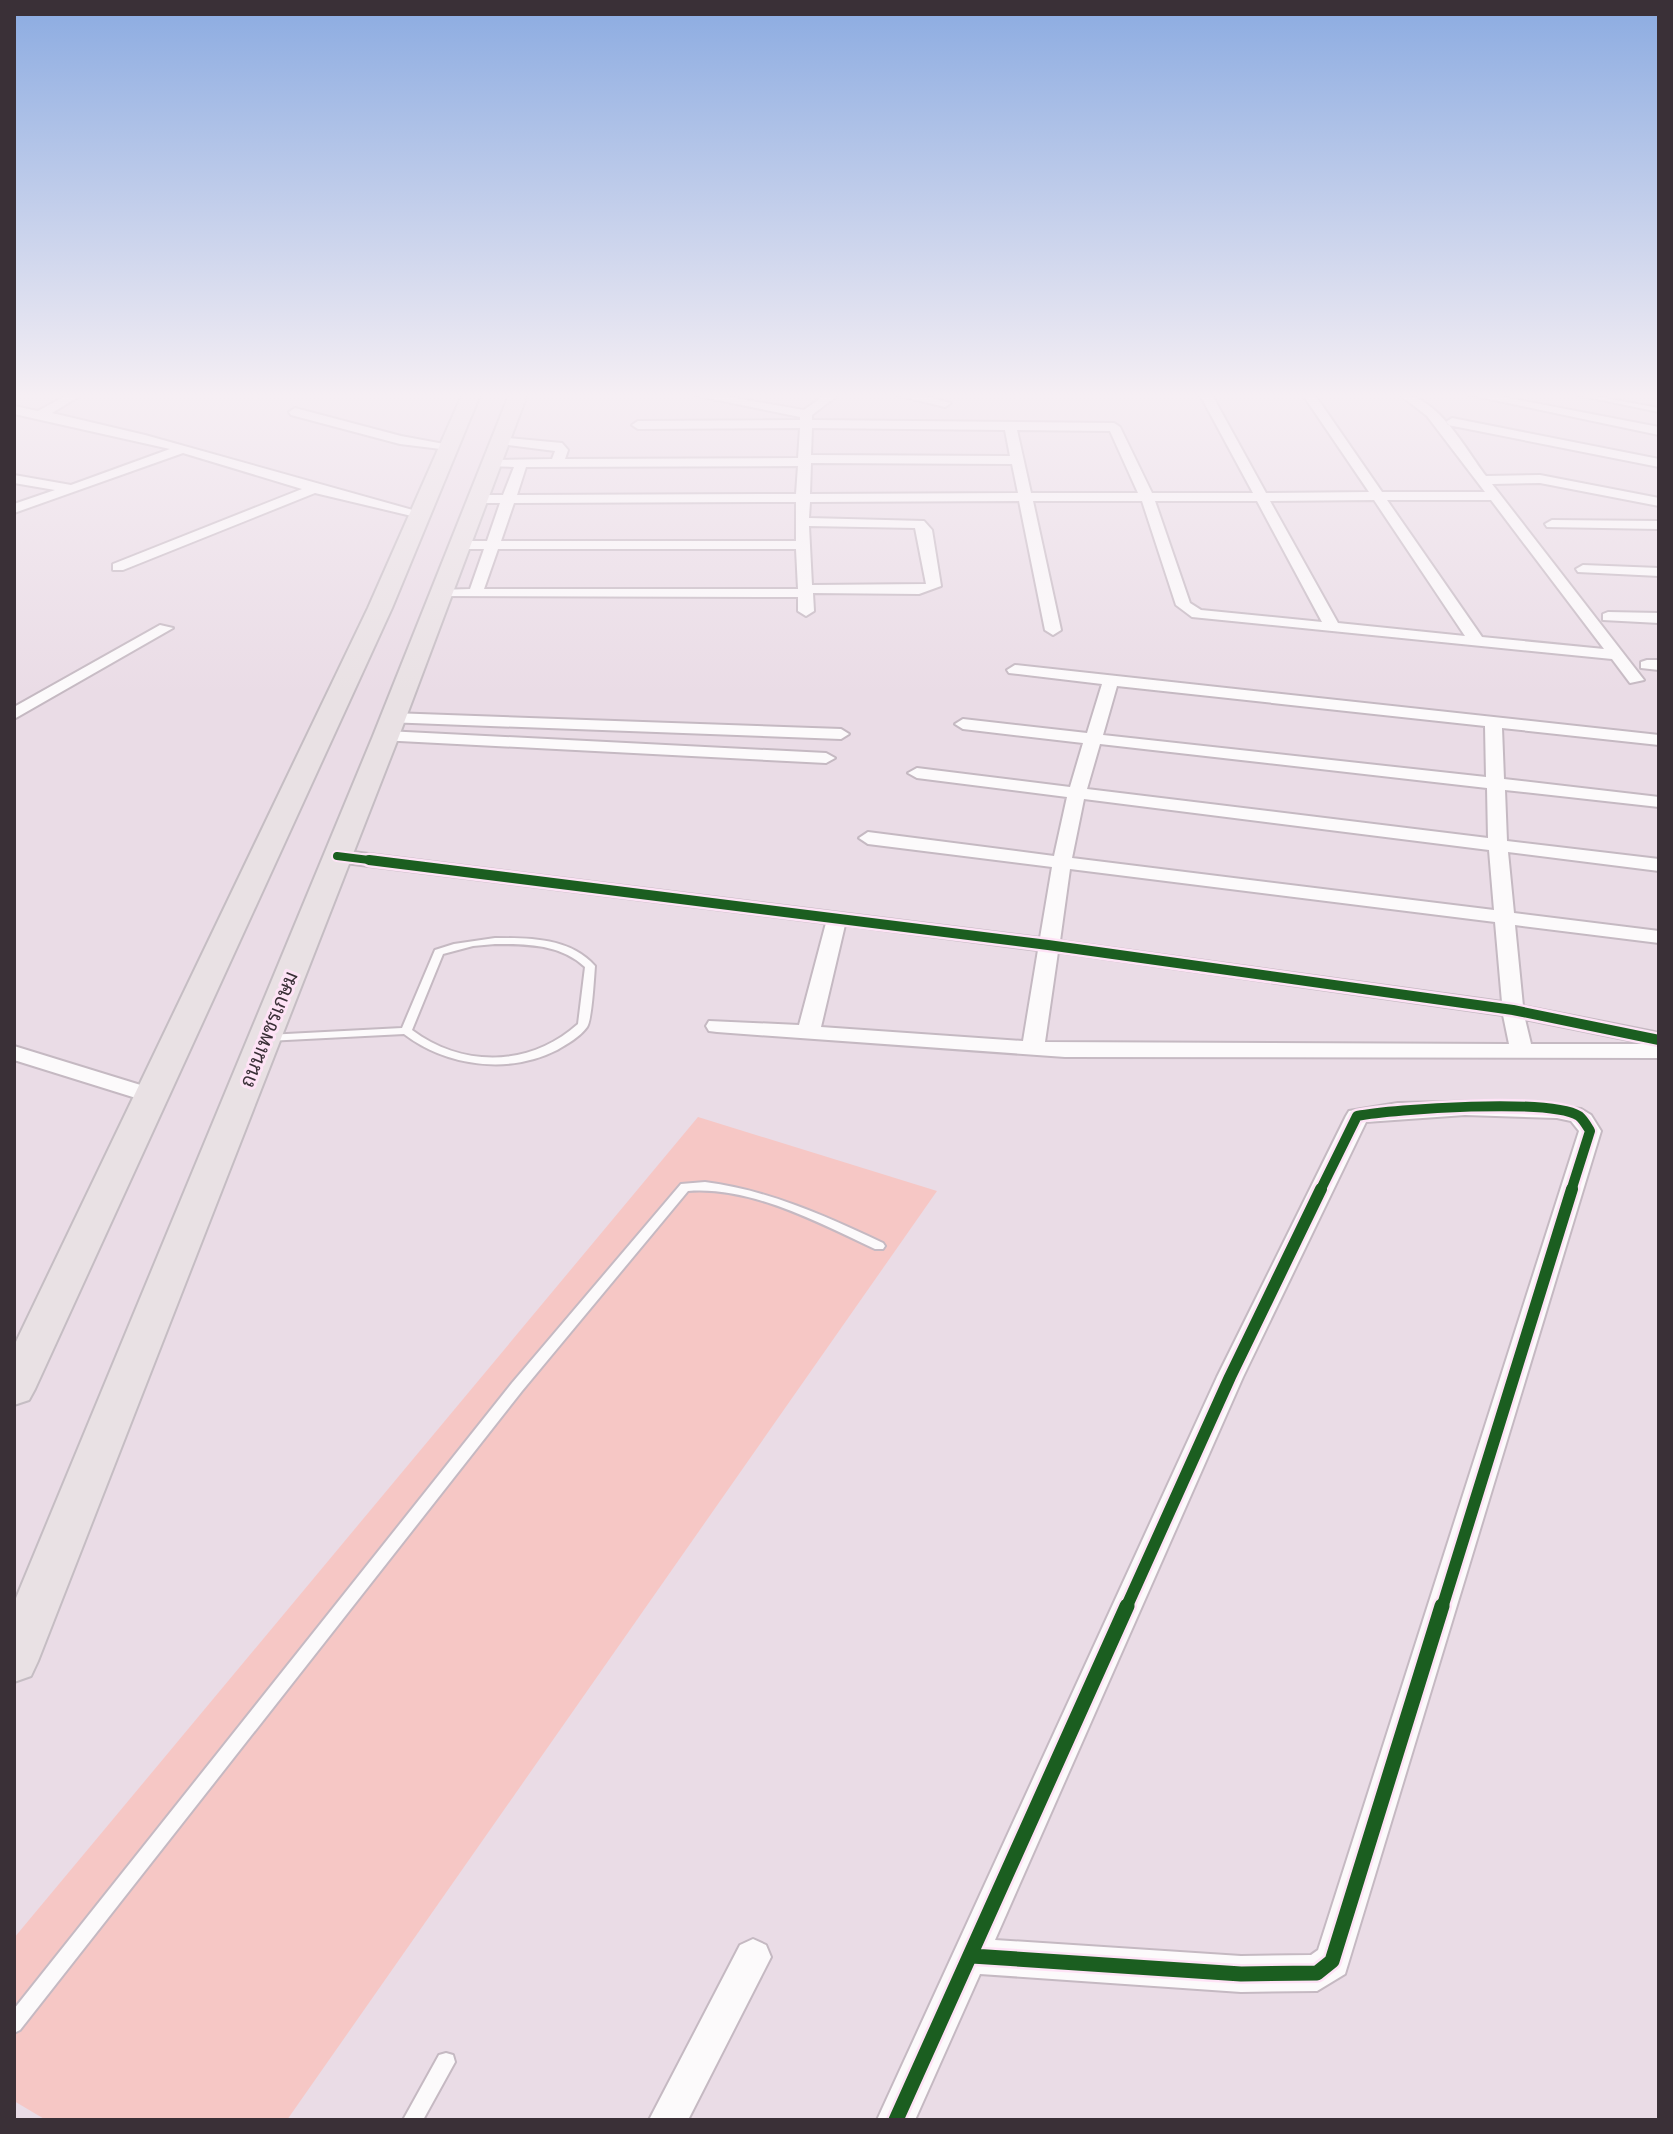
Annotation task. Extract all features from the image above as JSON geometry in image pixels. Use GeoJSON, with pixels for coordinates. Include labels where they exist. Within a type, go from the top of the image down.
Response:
{"type":"FeatureCollection","features":[{"type":"Feature","properties":{"kind":"main road"},"geometry":{"type":"LineString","coordinates":[[14,1389],[376,617],[428,495]]}},
{"type":"Feature","properties":{"kind":"main road","name":"ถนนเพชรเกษม"},"geometry":{"type":"LineString","coordinates":[[14,1661],[482,495]]}},
{"type":"Feature","properties":{"kind":"street"},"geometry":{"type":"LineString","coordinates":[[14,509],[56,495]]}},
{"type":"Feature","properties":{"kind":"street"},"geometry":{"type":"LineString","coordinates":[[118,567],[300,495]]}},
{"type":"Feature","properties":{"kind":"street"},"geometry":{"type":"LineString","coordinates":[[333,495],[377,508],[420,514]]}},
{"type":"Feature","properties":{"kind":"street"},"geometry":{"type":"LineString","coordinates":[[475,594],[511,495]]}},
{"type":"Feature","properties":{"kind":"street"},"geometry":{"type":"LineString","coordinates":[[803,495],[806,611]]}},
{"type":"Feature","properties":{"kind":"street"},"geometry":{"type":"LineString","coordinates":[[1379,495],[1478,643]]}},
{"type":"Feature","properties":{"kind":"street"},"geometry":{"type":"LineString","coordinates":[[1621,495],[1659,502]]}},
{"type":"Feature","properties":{"kind":"street"},"geometry":{"type":"LineString","coordinates":[[1261,496],[1333,628]]}},
{"type":"Feature","properties":{"kind":"street"},"geometry":{"type":"LineString","coordinates":[[480,499],[1496,496],[1636,680]]}},
{"type":"Feature","properties":{"kind":"street"},"geometry":{"type":"LineString","coordinates":[[1023,497],[1053,630]]}},
{"type":"Feature","properties":{"kind":"street"},"geometry":{"type":"LineString","coordinates":[[1147,497],[1183,605],[1188,611],[1211,617],[1617,655]]}},
{"type":"Feature","properties":{"kind":"street"},"geometry":{"type":"LineString","coordinates":[[435,609],[475,594],[919,590],[934,586],[925,530],[919,524],[802,522]]}},
{"type":"Feature","properties":{"kind":"street"},"geometry":{"type":"LineString","coordinates":[[1552,524],[1659,525]]}},
{"type":"Feature","properties":{"kind":"street"},"geometry":{"type":"LineString","coordinates":[[461,545],[803,545]]}},
{"type":"Feature","properties":{"kind":"street"},"geometry":{"type":"LineString","coordinates":[[1583,569],[1659,572]]}},
{"type":"Feature","properties":{"kind":"street"},"geometry":{"type":"LineString","coordinates":[[1608,617],[1659,618]]}},
{"type":"Feature","properties":{"kind":"street"},"geometry":{"type":"LineString","coordinates":[[14,714],[165,628]]}},
{"type":"Feature","properties":{"kind":"street"},"geometry":{"type":"LineString","coordinates":[[1015,670],[1659,740]]}},
{"type":"Feature","properties":{"kind":"street"},"geometry":{"type":"LineString","coordinates":[[1033,1048],[1062,862],[1077,792],[1111,680]]}},
{"type":"Feature","properties":{"kind":"street"},"geometry":{"type":"LineString","coordinates":[[1493,722],[1498,846],[1507,918],[1513,1010],[1521,1050]]}},
{"type":"Feature","properties":{"kind":"street"},"geometry":{"type":"LineString","coordinates":[[963,724],[1659,802]]}},
{"type":"Feature","properties":{"kind":"street"},"geometry":{"type":"LineString","coordinates":[[389,727],[841,734]]}},
{"type":"Feature","properties":{"kind":"street"},"geometry":{"type":"LineString","coordinates":[[389,727],[826,758]]}},
{"type":"Feature","properties":{"kind":"street"},"geometry":{"type":"LineString","coordinates":[[917,773],[1659,865]]}},
{"type":"Feature","properties":{"kind":"street"},"geometry":{"type":"LineString","coordinates":[[868,838],[1659,937]]}},
{"type":"Feature","properties":{"kind":"street"},"geometry":{"type":"LineString","coordinates":[[337,856],[836,921],[1048,945],[1513,1010],[1659,1040]]}},
{"type":"Feature","properties":{"kind":"street"},"geometry":{"type":"LineString","coordinates":[[808,1034],[836,921]]}},
{"type":"Feature","properties":{"kind":"street"},"geometry":{"type":"LineString","coordinates":[[717,1026],[1033,1048],[1659,1051]]}},
{"type":"Feature","properties":{"kind":"street"},"geometry":{"type":"LineString","coordinates":[[14,1053],[152,1096]]}},
{"type":"Feature","properties":{"kind":"street"},"geometry":{"type":"LineString","coordinates":[[896,2120],[1230,1377],[1357,1116],[1398,1110],[1521,1110],[1573,1114],[1585,1121],[1590,1131],[1332,1961],[1317,1973],[1241,1974],[972,1956]]}},
{"type":"Feature","properties":{"kind":"street"},"geometry":{"type":"LineString","coordinates":[[668,2120],[753,1957]]}},
{"type":"Feature","properties":{"kind":"lane"},"geometry":{"type":"LineString","coordinates":[[263,1039],[406,1031],[420,1045],[440,1054],[504,1060],[543,1051],[576,1033],[583,1025],[590,966],[582,956],[534,942],[476,940],[455,944],[439,952],[406,1031]]}},
{"type":"Feature","properties":{"kind":"lane"},"geometry":{"type":"LineString","coordinates":[[14,2024],[517,1387],[685,1187],[700,1184],[777,1203],[879,1246]]}},
{"type":"Feature","properties":{"kind":"lane"},"geometry":{"type":"LineString","coordinates":[[412,2120],[446,2062]]}},
{"type":"Feature","properties":{"kind":"shaded area"},"geometry":{"type":"Polygon","coordinates":[[[698,1117],[937,1191],[287,2120],[46,2120],[14,2101],[14,1938],[698,1117]]]}},
{"type":"Feature","properties":{"kind":"cycle path"},"geometry":{"type":"LineString","coordinates":[[337,856],[1048,945],[1513,1010],[1659,1040]]}},
{"type":"Feature","properties":{"kind":"cycle path"},"geometry":{"type":"LineString","coordinates":[[896,2120],[1230,1377],[1357,1116],[1430,1109],[1499,1108],[1557,1111],[1579,1116],[1590,1131],[1332,1961],[1317,1973],[1241,1974],[972,1956]]}}]}
